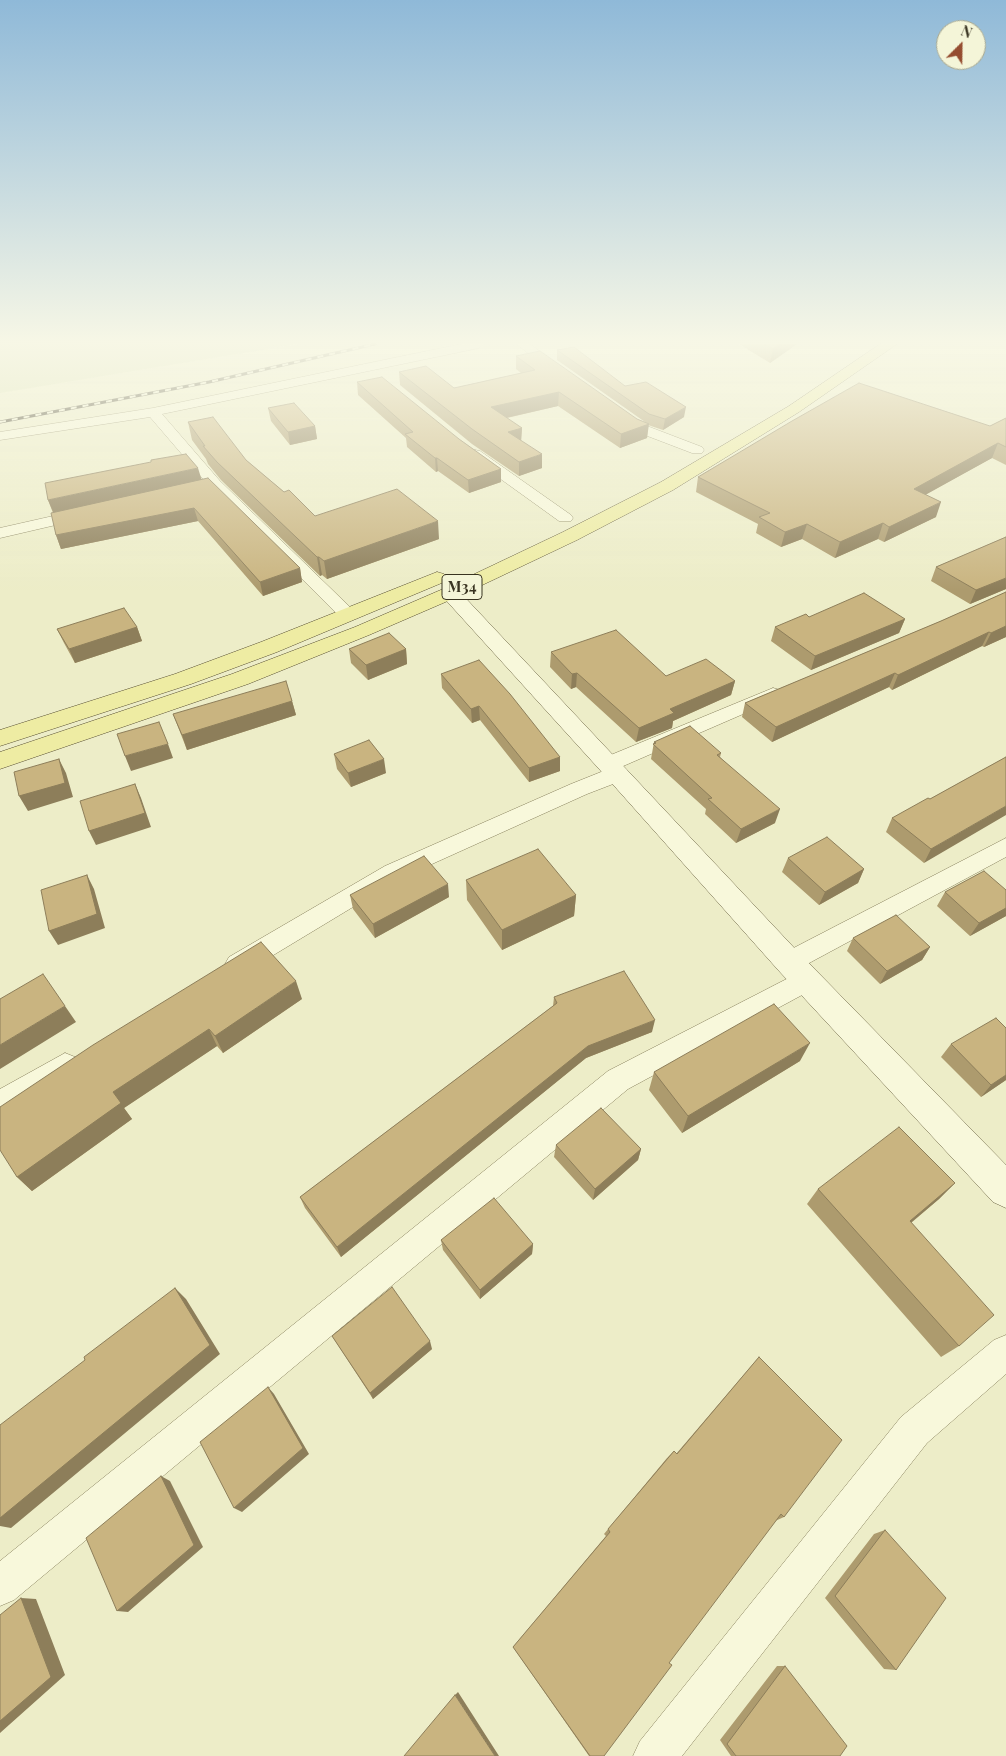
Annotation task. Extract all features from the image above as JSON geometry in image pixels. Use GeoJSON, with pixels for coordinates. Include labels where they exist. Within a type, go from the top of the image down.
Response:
{"type":"FeatureCollection","features":[{"type":"Feature","properties":{"kind":"main road"},"geometry":{"type":"LineString","coordinates":[[528,536],[642,480],[736,426]]}},
{"type":"Feature","properties":{"kind":"main road","name":"M34"},"geometry":{"type":"LineString","coordinates":[[0,738],[183,679],[348,615],[453,581],[570,536],[667,486],[766,426]]}},
{"type":"Feature","properties":{"kind":"main road","name":"M34"},"geometry":{"type":"LineString","coordinates":[[0,761],[240,679],[362,631],[453,581]]}},
{"type":"Feature","properties":{"kind":"street"},"geometry":{"type":"LineString","coordinates":[[0,436],[64,426]]}},
{"type":"Feature","properties":{"kind":"street"},"geometry":{"type":"LineString","coordinates":[[165,426],[215,484],[348,615]]}},
{"type":"Feature","properties":{"kind":"street"},"geometry":{"type":"LineString","coordinates":[[638,426],[697,450]]}},
{"type":"Feature","properties":{"kind":"street"},"geometry":{"type":"LineString","coordinates":[[466,448],[565,518]]}},
{"type":"Feature","properties":{"kind":"street"},"geometry":{"type":"LineString","coordinates":[[196,489],[215,484]]}},
{"type":"Feature","properties":{"kind":"street"},"geometry":{"type":"LineString","coordinates":[[0,533],[103,510]]}},
{"type":"Feature","properties":{"kind":"street"},"geometry":{"type":"LineString","coordinates":[[453,581],[614,769],[798,971],[1006,1190]]}},
{"type":"Feature","properties":{"kind":"street"},"geometry":{"type":"LineString","coordinates":[[222,973],[392,872],[579,789],[614,769],[790,688]]}},
{"type":"Feature","properties":{"kind":"street"},"geometry":{"type":"LineString","coordinates":[[0,1586],[618,1080],[1006,847]]}},
{"type":"Feature","properties":{"kind":"street"},"geometry":{"type":"LineString","coordinates":[[0,1104],[85,1054]]}},
{"type":"Feature","properties":{"kind":"street"},"geometry":{"type":"LineString","coordinates":[[655,1756],[914,1430],[1006,1352]]}},
{"type":"Feature","properties":{"kind":"building"},"geometry":{"type":"Polygon","coordinates":[[[191,426],[220,426],[246,460],[284,492],[289,490],[315,516],[397,489],[438,521],[324,561],[317,557],[217,462],[203,446],[205,446],[191,426]]]}},
{"type":"Feature","properties":{"kind":"building"},"geometry":{"type":"Polygon","coordinates":[[[283,426],[315,426],[288,432],[283,426]]]}},
{"type":"Feature","properties":{"kind":"building"},"geometry":{"type":"Polygon","coordinates":[[[406,426],[443,426],[501,469],[468,480],[435,458],[405,434],[413,432],[406,426]]]}},
{"type":"Feature","properties":{"kind":"building"},"geometry":{"type":"Polygon","coordinates":[[[468,426],[519,426],[522,428],[508,432],[542,454],[519,462],[468,426]]]}},
{"type":"Feature","properties":{"kind":"building"},"geometry":{"type":"Polygon","coordinates":[[[609,426],[644,426],[621,434],[609,426]]]}},
{"type":"Feature","properties":{"kind":"building"},"geometry":{"type":"Polygon","coordinates":[[[784,426],[1006,426],[1006,447],[998,443],[914,489],[941,502],[889,527],[883,523],[840,542],[807,524],[785,532],[759,517],[770,513],[698,477],[784,426]]]}},
{"type":"Feature","properties":{"kind":"building"},"geometry":{"type":"Polygon","coordinates":[[[186,454],[198,468],[48,500],[45,483],[186,454]]]}},
{"type":"Feature","properties":{"kind":"building"},"geometry":{"type":"Polygon","coordinates":[[[208,478],[300,568],[260,582],[194,508],[56,535],[51,513],[208,478]]]}},
{"type":"Feature","properties":{"kind":"building"},"geometry":{"type":"Polygon","coordinates":[[[1006,537],[1006,578],[976,590],[936,567],[1006,537]]]}},
{"type":"Feature","properties":{"kind":"building"},"geometry":{"type":"Polygon","coordinates":[[[1006,592],[1006,626],[991,633],[989,632],[898,675],[895,673],[776,727],[745,703],[941,621],[1006,592]]]}},
{"type":"Feature","properties":{"kind":"building"},"geometry":{"type":"Polygon","coordinates":[[[864,593],[905,619],[815,656],[775,627],[806,614],[809,617],[864,593]]]}},
{"type":"Feature","properties":{"kind":"building"},"geometry":{"type":"Polygon","coordinates":[[[124,608],[137,627],[69,649],[57,629],[124,608]]]}},
{"type":"Feature","properties":{"kind":"building"},"geometry":{"type":"Polygon","coordinates":[[[616,630],[666,676],[706,659],[735,681],[670,709],[674,713],[639,728],[577,673],[572,674],[551,652],[616,630]]]}},
{"type":"Feature","properties":{"kind":"building"},"geometry":{"type":"Polygon","coordinates":[[[389,633],[406,649],[366,665],[349,649],[389,633]]]}},
{"type":"Feature","properties":{"kind":"building"},"geometry":{"type":"Polygon","coordinates":[[[479,660],[510,694],[560,757],[529,768],[479,706],[471,709],[441,674],[479,660]]]}},
{"type":"Feature","properties":{"kind":"building"},"geometry":{"type":"Polygon","coordinates":[[[286,681],[292,701],[182,735],[173,714],[286,681]]]}},
{"type":"Feature","properties":{"kind":"building"},"geometry":{"type":"Polygon","coordinates":[[[159,722],[168,744],[125,756],[117,734],[159,722]]]}},
{"type":"Feature","properties":{"kind":"building"},"geometry":{"type":"Polygon","coordinates":[[[690,726],[721,753],[717,755],[780,809],[741,829],[708,799],[712,798],[653,744],[690,726]]]}},
{"type":"Feature","properties":{"kind":"building"},"geometry":{"type":"Polygon","coordinates":[[[369,740],[384,759],[348,773],[334,754],[369,740]]]}},
{"type":"Feature","properties":{"kind":"building"},"geometry":{"type":"Polygon","coordinates":[[[1006,757],[1006,806],[931,849],[892,818],[928,798],[930,799],[1006,757]]]}},
{"type":"Feature","properties":{"kind":"building"},"geometry":{"type":"Polygon","coordinates":[[[59,759],[65,783],[19,796],[14,772],[59,759]]]}},
{"type":"Feature","properties":{"kind":"building"},"geometry":{"type":"Polygon","coordinates":[[[135,784],[145,813],[89,831],[80,801],[135,784]]]}},
{"type":"Feature","properties":{"kind":"building"},"geometry":{"type":"Polygon","coordinates":[[[827,837],[864,869],[825,892],[788,858],[827,837]]]}},
{"type":"Feature","properties":{"kind":"building"},"geometry":{"type":"Polygon","coordinates":[[[538,849],[576,895],[502,930],[466,880],[538,849]]]}},
{"type":"Feature","properties":{"kind":"building"},"geometry":{"type":"Polygon","coordinates":[[[424,856],[448,884],[373,924],[350,895],[424,856]]]}},
{"type":"Feature","properties":{"kind":"building"},"geometry":{"type":"Polygon","coordinates":[[[984,871],[1006,890],[1006,908],[979,923],[945,892],[984,871]]]}},
{"type":"Feature","properties":{"kind":"building"},"geometry":{"type":"Polygon","coordinates":[[[87,875],[97,914],[49,931],[41,890],[87,875]]]}},
{"type":"Feature","properties":{"kind":"building"},"geometry":{"type":"Polygon","coordinates":[[[896,915],[930,947],[887,971],[853,938],[896,915]]]}},
{"type":"Feature","properties":{"kind":"building"},"geometry":{"type":"Polygon","coordinates":[[[261,942],[296,981],[215,1036],[209,1029],[113,1092],[121,1103],[17,1177],[0,1150],[0,1107],[93,1045],[261,942]]]}},
{"type":"Feature","properties":{"kind":"building"},"geometry":{"type":"Polygon","coordinates":[[[624,971],[655,1020],[588,1046],[337,1247],[300,1197],[557,1003],[554,997],[624,971]]]}},
{"type":"Feature","properties":{"kind":"building"},"geometry":{"type":"Polygon","coordinates":[[[43,974],[65,1006],[0,1045],[0,999],[43,974]]]}},
{"type":"Feature","properties":{"kind":"building"},"geometry":{"type":"Polygon","coordinates":[[[774,1004],[810,1043],[688,1116],[654,1072],[774,1004]]]}},
{"type":"Feature","properties":{"kind":"building"},"geometry":{"type":"Polygon","coordinates":[[[996,1018],[1006,1028],[1006,1075],[991,1085],[951,1044],[996,1018]]]}},
{"type":"Feature","properties":{"kind":"building"},"geometry":{"type":"Polygon","coordinates":[[[601,1108],[641,1149],[595,1189],[556,1145],[601,1108]]]}},
{"type":"Feature","properties":{"kind":"building"},"geometry":{"type":"Polygon","coordinates":[[[899,1127],[955,1183],[910,1221],[994,1315],[959,1346],[818,1189],[899,1127]]]}},
{"type":"Feature","properties":{"kind":"building"},"geometry":{"type":"Polygon","coordinates":[[[494,1198],[533,1244],[480,1290],[441,1240],[494,1198]]]}},
{"type":"Feature","properties":{"kind":"building"},"geometry":{"type":"Polygon","coordinates":[[[392,1287],[430,1341],[370,1393],[332,1336],[392,1287]]]}},
{"type":"Feature","properties":{"kind":"building"},"geometry":{"type":"Polygon","coordinates":[[[175,1288],[210,1345],[0,1518],[0,1425],[85,1360],[84,1357],[175,1288]]]}},
{"type":"Feature","properties":{"kind":"building"},"geometry":{"type":"Polygon","coordinates":[[[759,1357],[842,1440],[784,1517],[781,1514],[669,1663],[672,1665],[604,1756],[590,1756],[513,1647],[610,1532],[608,1529],[674,1451],[677,1454],[759,1357]]]}},
{"type":"Feature","properties":{"kind":"building"},"geometry":{"type":"Polygon","coordinates":[[[268,1387],[303,1448],[234,1508],[200,1442],[268,1387]]]}},
{"type":"Feature","properties":{"kind":"building"},"geometry":{"type":"Polygon","coordinates":[[[161,1476],[194,1545],[117,1611],[86,1538],[161,1476]]]}},
{"type":"Feature","properties":{"kind":"building"},"geometry":{"type":"Polygon","coordinates":[[[885,1530],[946,1598],[896,1670],[835,1596],[885,1530]]]}},
{"type":"Feature","properties":{"kind":"building"},"geometry":{"type":"Polygon","coordinates":[[[21,1598],[51,1677],[0,1721],[0,1615],[21,1598]]]}},
{"type":"Feature","properties":{"kind":"building"},"geometry":{"type":"Polygon","coordinates":[[[785,1666],[847,1746],[840,1756],[736,1756],[727,1744],[785,1666]]]}},
{"type":"Feature","properties":{"kind":"building"},"geometry":{"type":"Polygon","coordinates":[[[455,1695],[495,1756],[404,1756],[455,1695]]]}}]}
